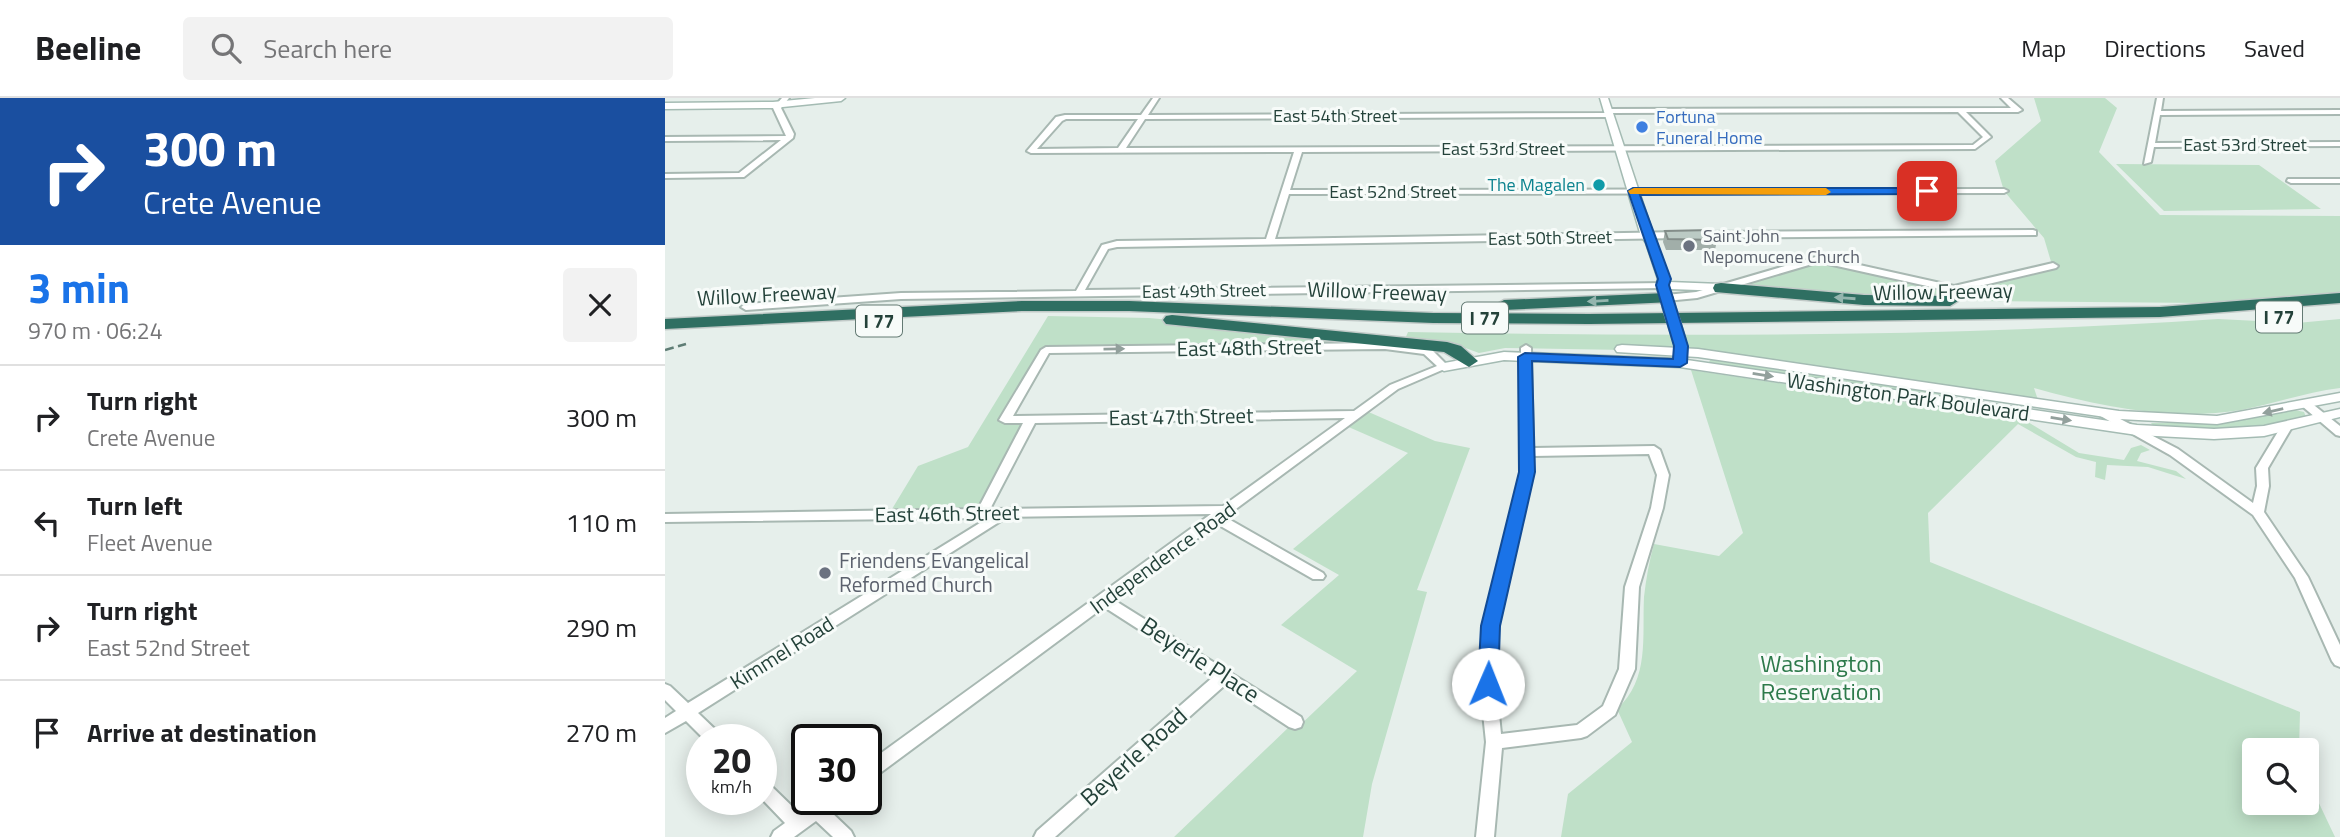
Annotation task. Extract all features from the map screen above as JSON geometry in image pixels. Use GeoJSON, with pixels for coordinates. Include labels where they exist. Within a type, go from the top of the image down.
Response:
{"type":"FeatureCollection","features":[{"type":"Feature","properties":{"kind":"highway"},"geometry":{"type":"LineString","coordinates":[[1721,288],[1864,300],[2306,302]]}},
{"type":"Feature","properties":{"kind":"highway"},"geometry":{"type":"LineString","coordinates":[[1244,310],[1467,307],[1666,295]]}},
{"type":"Feature","properties":{"kind":"highway","name":"Willow Freeway"},"geometry":{"type":"LineString","coordinates":[[665,324],[1021,306],[1129,306],[1433,318],[1615,319],[2161,312],[2340,298]]}},
{"type":"Feature","properties":{"kind":"highway","name":"Willow Freeway"},"geometry":{"type":"LineString","coordinates":[[665,333],[967,317],[1149,318],[1597,329],[2058,323],[2286,317],[2340,312]]}},
{"type":"Feature","properties":{"kind":"highway"},"geometry":{"type":"LineString","coordinates":[[1149,318],[1447,347],[1455,349],[1469,360]]}},
{"type":"Feature","properties":{"kind":"street"},"geometry":{"type":"LineString","coordinates":[[665,106],[808,102],[841,98]]}},
{"type":"Feature","properties":{"kind":"street"},"geometry":{"type":"LineString","coordinates":[[1120,151],[1156,98]]}},
{"type":"Feature","properties":{"kind":"street"},"geometry":{"type":"LineString","coordinates":[[1604,98],[1647,236],[1645,242],[1656,279],[1666,295],[1681,352]]}},
{"type":"Feature","properties":{"kind":"street","name":"East 54th Street"},"geometry":{"type":"LineString","coordinates":[[1031,151],[1062,118],[2018,110],[2004,98]]}},
{"type":"Feature","properties":{"kind":"street"},"geometry":{"type":"LineString","coordinates":[[2147,162],[2160,98]]}},
{"type":"Feature","properties":{"kind":"street"},"geometry":{"type":"LineString","coordinates":[[783,101],[776,108],[790,134],[789,138]]}},
{"type":"Feature","properties":{"kind":"street","name":"East 53rd Street"},"geometry":{"type":"LineString","coordinates":[[1031,151],[1975,147],[1987,137],[1961,110]]}},
{"type":"Feature","properties":{"kind":"street"},"geometry":{"type":"LineString","coordinates":[[2156,113],[2340,112]]}},
{"type":"Feature","properties":{"kind":"street"},"geometry":{"type":"LineString","coordinates":[[665,139],[789,138]]}},
{"type":"Feature","properties":{"kind":"street"},"geometry":{"type":"LineString","coordinates":[[665,176],[741,175],[789,138]]}},
{"type":"Feature","properties":{"kind":"street","name":"East 53rd Street"},"geometry":{"type":"LineString","coordinates":[[2151,145],[2340,144]]}},
{"type":"Feature","properties":{"kind":"street"},"geometry":{"type":"LineString","coordinates":[[1270,242],[1299,149]]}},
{"type":"Feature","properties":{"kind":"street"},"geometry":{"type":"LineString","coordinates":[[2291,181],[2340,181]]}},
{"type":"Feature","properties":{"kind":"street","name":"East 52nd Street"},"geometry":{"type":"LineString","coordinates":[[1285,192],[2004,191]]}},
{"type":"Feature","properties":{"kind":"street","name":"East 50th Street"},"geometry":{"type":"LineString","coordinates":[[1079,293],[1105,247],[1109,245],[2033,233]]}},
{"type":"Feature","properties":{"kind":"street"},"geometry":{"type":"LineString","coordinates":[[1666,295],[1721,288],[1819,259],[1954,289],[2053,266]]}},
{"type":"Feature","properties":{"kind":"street","name":"East 49th Street"},"geometry":{"type":"LineString","coordinates":[[746,307],[901,296],[1079,293],[1666,295]]}},
{"type":"Feature","properties":{"kind":"street","name":"East 48th Street"},"geometry":{"type":"LineString","coordinates":[[1005,419],[1046,350],[1385,346],[1427,351],[1444,367]]}},
{"type":"Feature","properties":{"kind":"street","name":"Independence Road"},"geometry":{"type":"LineString","coordinates":[[882,762],[1394,387],[1469,360],[1526,353],[1681,352]]}},
{"type":"Feature","properties":{"kind":"street","name":"Washington Park Boulevard"},"geometry":{"type":"LineString","coordinates":[[1681,352],[2137,417],[2217,420],[2340,397]]}},
{"type":"Feature","properties":{"kind":"street","name":"Washington Park Boulevard"},"geometry":{"type":"LineString","coordinates":[[1681,352],[2137,430],[2214,434],[2286,427],[2340,413]]}},
{"type":"Feature","properties":{"kind":"street"},"geometry":{"type":"LineString","coordinates":[[1485,837],[1494,742],[1488,684],[1490,626],[1527,472],[1526,353]]}},
{"type":"Feature","properties":{"kind":"street"},"geometry":{"type":"LineString","coordinates":[[2306,404],[2340,432]]}},
{"type":"Feature","properties":{"kind":"street","name":"Washington Park Boulevard"},"geometry":{"type":"LineString","coordinates":[[2101,412],[2173,452],[2259,512],[2301,577],[2340,662]]}},
{"type":"Feature","properties":{"kind":"street","name":"East 47th Street"},"geometry":{"type":"LineString","coordinates":[[1005,419],[1359,414]]}},
{"type":"Feature","properties":{"kind":"street"},"geometry":{"type":"LineString","coordinates":[[982,513],[1031,419]]}},
{"type":"Feature","properties":{"kind":"street"},"geometry":{"type":"LineString","coordinates":[[2259,512],[2263,486],[2262,468],[2286,427]]}},
{"type":"Feature","properties":{"kind":"street"},"geometry":{"type":"LineString","coordinates":[[1494,742],[1581,731],[1609,710],[1627,668],[1632,587],[1657,508],[1663,475],[1654,450],[1528,452]]}},
{"type":"Feature","properties":{"kind":"street","name":"East 46th Street"},"geometry":{"type":"LineString","coordinates":[[665,518],[982,513],[1223,514]]}},
{"type":"Feature","properties":{"kind":"street","name":"Kimmel Road"},"geometry":{"type":"LineString","coordinates":[[665,726],[1005,513]]}},
{"type":"Feature","properties":{"kind":"street"},"geometry":{"type":"LineString","coordinates":[[1223,514],[1318,576]]}},
{"type":"Feature","properties":{"kind":"street","name":"Beyerle Place"},"geometry":{"type":"LineString","coordinates":[[1103,601],[1295,722]]}},
{"type":"Feature","properties":{"kind":"street","name":"Beyerle Road"},"geometry":{"type":"LineString","coordinates":[[1043,837],[1224,676]]}},
{"type":"Feature","properties":{"kind":"street"},"geometry":{"type":"LineString","coordinates":[[665,690],[699,724]]}},
{"type":"Feature","properties":{"kind":"street"},"geometry":{"type":"LineString","coordinates":[[777,803],[798,824]]}},
{"type":"Feature","properties":{"kind":"street"},"geometry":{"type":"LineString","coordinates":[[781,837],[810,815]]}},
{"type":"Feature","properties":{"kind":"street"},"geometry":{"type":"LineString","coordinates":[[831,815],[845,837]]}},
{"type":"Feature","properties":{"kind":"green space"},"geometry":{"type":"Polygon","coordinates":[[[2034,98],[2105,98],[2117,108],[2099,152],[2160,215],[2340,216],[2340,298],[2306,302],[2205,303],[1864,300],[1721,288],[1819,259],[1954,289],[2052,265],[2044,238],[2004,191],[1995,161],[2041,121],[2034,98]]]}},
{"type":"Feature","properties":{"kind":"green space"},"geometry":{"type":"Polygon","coordinates":[[[2116,164],[2259,165],[2321,209],[2164,211],[2116,164]]]}},
{"type":"Feature","properties":{"kind":"green space"},"geometry":{"type":"Polygon","coordinates":[[[1048,316],[1149,318],[1388,340],[1385,346],[1046,350],[1005,419],[1031,419],[982,513],[889,514],[918,466],[968,447],[1048,316]]]}},
{"type":"Feature","properties":{"kind":"green space"},"geometry":{"type":"Polygon","coordinates":[[[2218,319],[2297,323],[2340,319],[2340,388],[2241,410],[2163,413],[2085,401],[2034,388],[2039,403],[1682,351],[1505,348],[1479,353],[1460,346],[1405,339],[1408,332],[1813,334],[2016,329],[2218,319]]]}},
{"type":"Feature","properties":{"kind":"green space"},"geometry":{"type":"Polygon","coordinates":[[[1711,359],[1945,393],[1946,398],[1718,365],[1709,362],[1711,359]]]}},
{"type":"Feature","properties":{"kind":"green space","name":"Washington Reservation"},"geometry":{"type":"Polygon","coordinates":[[[1691,370],[2023,419],[2079,453],[2124,460],[2131,448],[2141,445],[2150,450],[2141,453],[2137,461],[2176,471],[2186,479],[2148,467],[2107,465],[2105,480],[2095,477],[2096,462],[2076,457],[2018,424],[1928,513],[1930,562],[2300,712],[2299,738],[2242,738],[2242,815],[2319,815],[2319,803],[2335,837],[1561,837],[1568,794],[1632,742],[1617,709],[1628,697],[1640,671],[1644,597],[1654,544],[1719,556],[1743,533],[1691,370]]]}},
{"type":"Feature","properties":{"kind":"green space"},"geometry":{"type":"Polygon","coordinates":[[[1364,410],[1435,441],[1470,448],[1417,590],[1427,592],[1372,784],[1363,837],[1174,837],[1290,726],[1296,729],[1357,671],[1281,625],[1339,575],[1293,549],[1408,453],[1344,425],[1364,410]]]}},
{"type":"Feature","properties":{"kind":"green space"},"geometry":{"type":"Polygon","coordinates":[[[2295,410],[2304,412],[2306,417],[2234,430],[2154,427],[2151,423],[2225,423],[2295,410]]]}},
{"type":"Feature","properties":{"kind":"building"},"geometry":{"type":"Polygon","coordinates":[[[1712,230],[1717,240],[1668,239],[1665,231],[1712,230]]]}},
{"type":"Feature","properties":{"kind":"railway"},"geometry":{"type":"LineString","coordinates":[[665,350],[686,344]]}},
{"type":"Feature","properties":{"kind":"slow traffic"},"geometry":{"type":"LineString","coordinates":[[1634,191],[1826,192]]}},
{"type":"Feature","properties":{"kind":"place","name":"Fortuna Funeral Home"},"geometry":{"type":"Point","coordinates":[1642,127]}},
{"type":"Feature","properties":{"kind":"place","name":"The Magalen"},"geometry":{"type":"Point","coordinates":[1599,185]}},
{"type":"Feature","properties":{"kind":"place","name":"Saint John Nepomucene Church"},"geometry":{"type":"Point","coordinates":[1689,246]}},
{"type":"Feature","properties":{"kind":"place","name":"Friendens Evangelical Reformed Church"},"geometry":{"type":"Point","coordinates":[825,573]}},
{"type":"Feature","properties":{"kind":"route"},"geometry":{"type":"LineString","coordinates":[[1488,684],[1490,626],[1527,472],[1525,357],[1680,363],[1682,357],[1662,285],[1664,279],[1633,191],[1927,191]]}}]}
